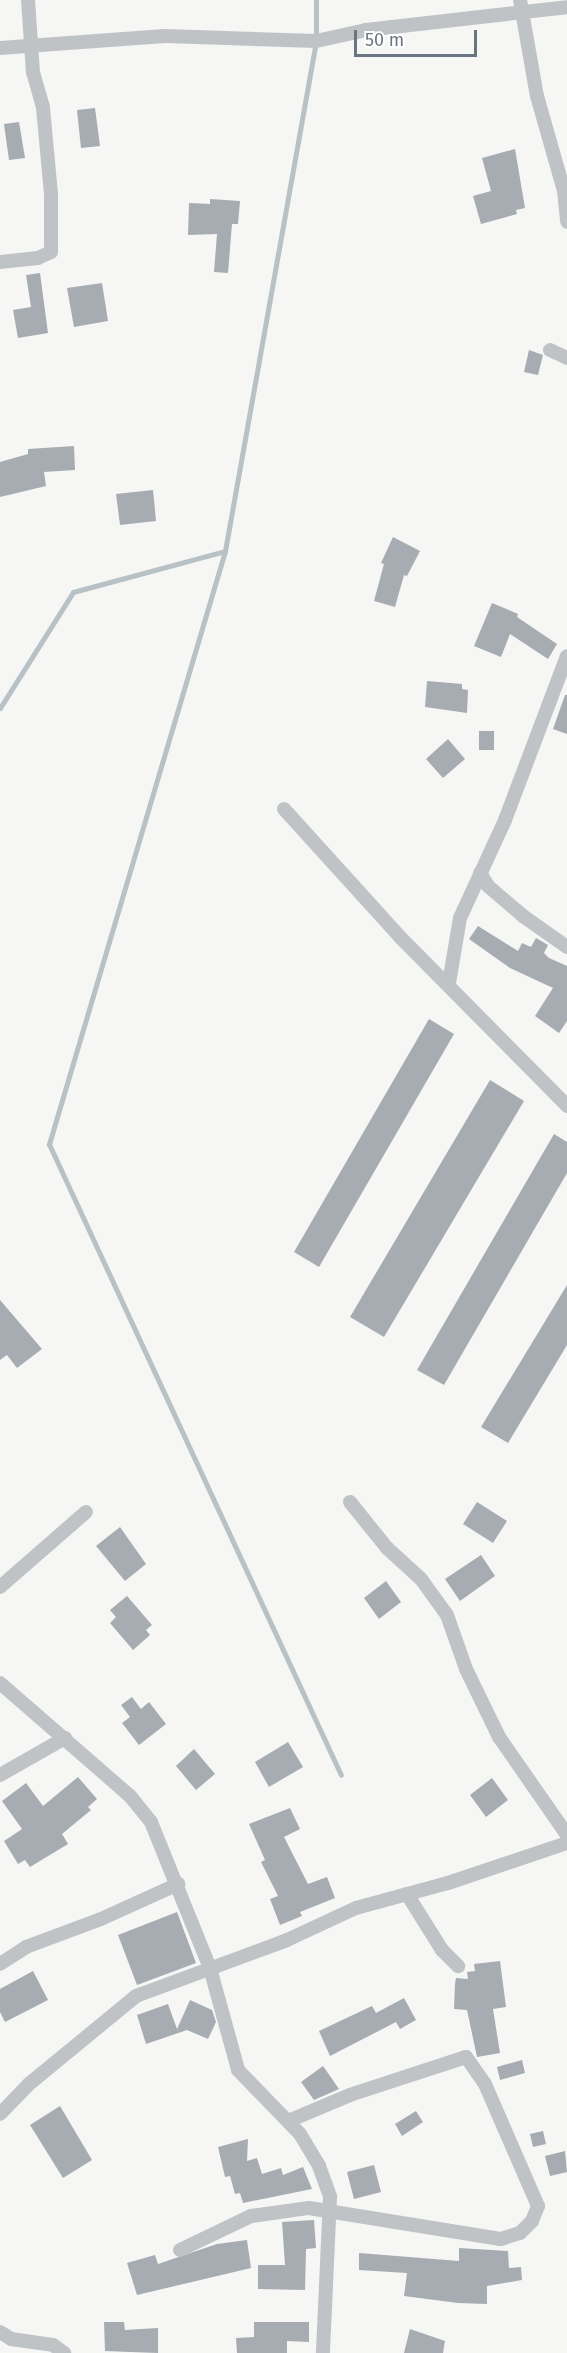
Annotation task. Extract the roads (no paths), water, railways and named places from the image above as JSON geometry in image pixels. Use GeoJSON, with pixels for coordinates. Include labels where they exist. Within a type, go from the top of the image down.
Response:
{"type":"FeatureCollection","features":[{"type":"Feature","properties":{"kind":"street"},"geometry":{"type":"LineString","coordinates":[[0,262],[38,258],[51,252],[51,194],[43,107],[33,72],[28,0]]}},
{"type":"Feature","properties":{"kind":"street"},"geometry":{"type":"LineString","coordinates":[[521,6],[537,96],[564,191],[567,222]]}},
{"type":"Feature","properties":{"kind":"street"},"geometry":{"type":"LineString","coordinates":[[0,48],[165,36],[316,41],[366,30],[521,6],[567,7]]}},
{"type":"Feature","properties":{"kind":"street"},"geometry":{"type":"LineString","coordinates":[[550,350],[567,358]]}},
{"type":"Feature","properties":{"kind":"street"},"geometry":{"type":"LineString","coordinates":[[449,983],[460,918],[567,656]]}},
{"type":"Feature","properties":{"kind":"street"},"geometry":{"type":"LineString","coordinates":[[284,809],[400,937],[449,983],[567,1106]]}},
{"type":"Feature","properties":{"kind":"street"},"geometry":{"type":"LineString","coordinates":[[480,873],[488,886],[523,916],[567,947]]}},
{"type":"Feature","properties":{"kind":"street"},"geometry":{"type":"LineString","coordinates":[[350,1502],[387,1548],[421,1579],[447,1615],[466,1669],[499,1737],[567,1835]]}},
{"type":"Feature","properties":{"kind":"street"},"geometry":{"type":"LineString","coordinates":[[0,1587],[86,1512]]}},
{"type":"Feature","properties":{"kind":"street"},"geometry":{"type":"LineString","coordinates":[[0,1683],[130,1796],[151,1822],[178,1884],[210,1968],[238,2070],[311,2148],[330,2197],[323,2353]]}},
{"type":"Feature","properties":{"kind":"street"},"geometry":{"type":"LineString","coordinates":[[0,1775],[65,1738]]}},
{"type":"Feature","properties":{"kind":"street"},"geometry":{"type":"LineString","coordinates":[[0,2114],[29,2084],[123,2004],[210,1968],[287,1940],[356,1908],[567,1843]]}},
{"type":"Feature","properties":{"kind":"street"},"geometry":{"type":"LineString","coordinates":[[0,1964],[26,1947],[101,1919],[178,1884]]}},
{"type":"Feature","properties":{"kind":"street"},"geometry":{"type":"LineString","coordinates":[[407,1894],[442,1950],[458,1966]]}},
{"type":"Feature","properties":{"kind":"street"},"geometry":{"type":"LineString","coordinates":[[180,2250],[251,2216],[329,2209],[428,2230],[484,2233],[501,2239],[520,2233],[532,2221],[538,2206],[485,2084],[466,2057],[350,2095],[288,2121]]}},
{"type":"Feature","properties":{"kind":"street"},"geometry":{"type":"LineString","coordinates":[[0,2332],[11,2339],[53,2345],[64,2353]]}},
{"type":"Feature","properties":{"kind":"waterway"},"geometry":{"type":"LineString","coordinates":[[316,0],[316,41],[225,551],[49,1144],[341,1775]]}},
{"type":"Feature","properties":{"kind":"waterway"},"geometry":{"type":"LineString","coordinates":[[0,708],[73,592],[225,551]]}}]}
